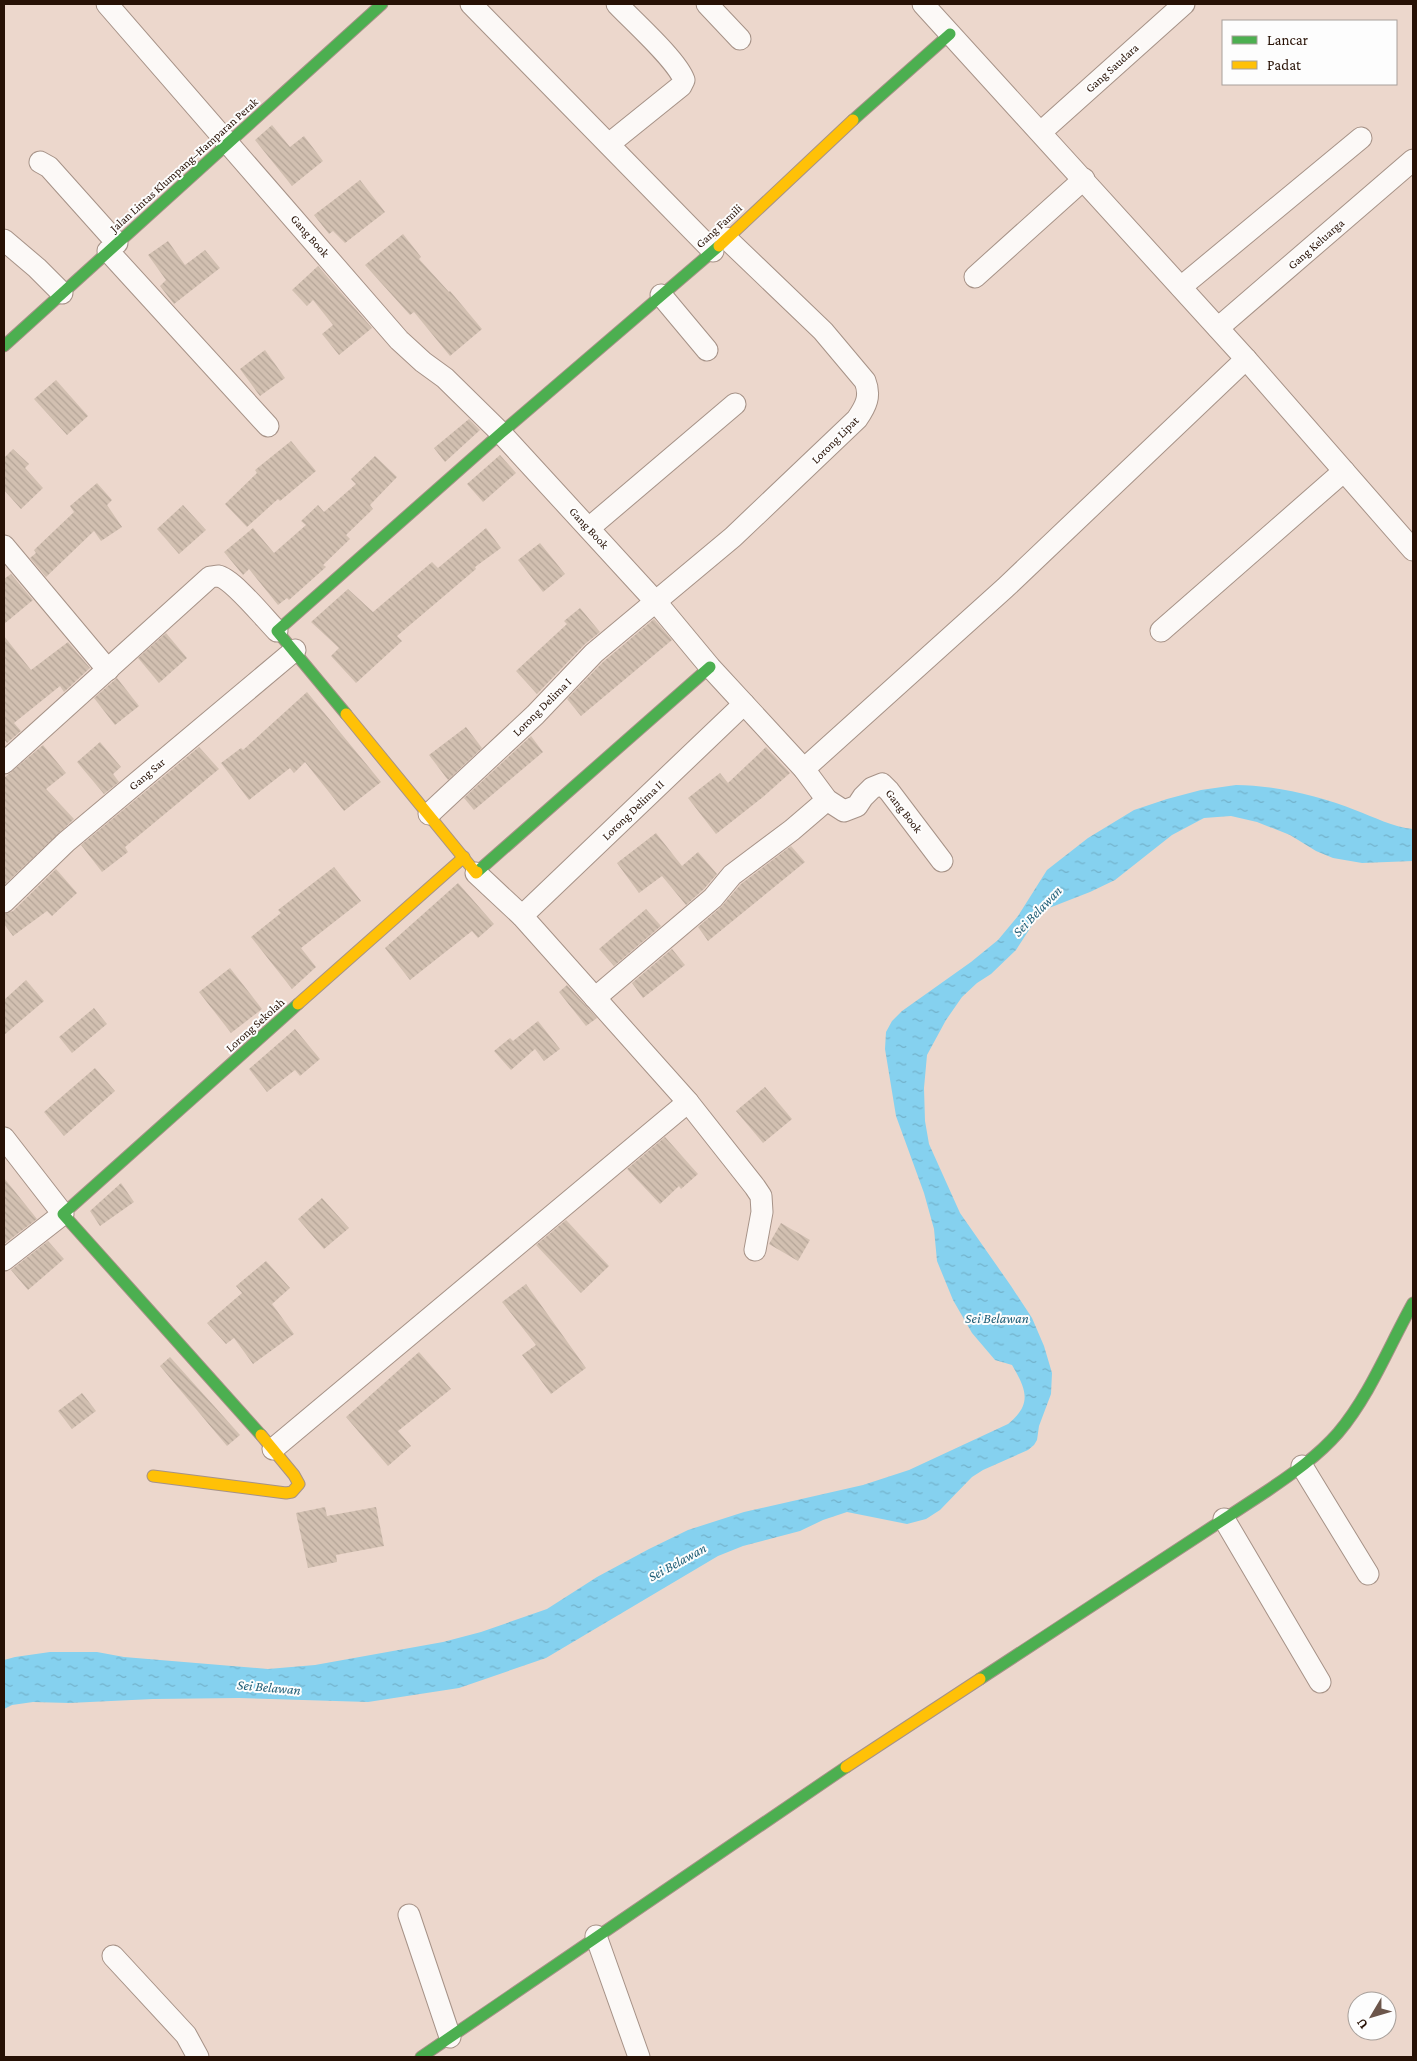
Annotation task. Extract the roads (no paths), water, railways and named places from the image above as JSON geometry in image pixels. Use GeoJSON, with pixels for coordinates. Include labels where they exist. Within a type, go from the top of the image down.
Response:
{"type":"FeatureCollection","features":[{"type":"Feature","properties":{"kind":"street","name":"Gang Book"},"geometry":{"type":"LineString","coordinates":[[107,4],[230,143],[399,340],[423,362],[445,378],[501,433],[656,602],[710,667],[804,769],[827,800],[844,811],[858,806],[863,797],[872,788],[882,784],[942,861]]}},
{"type":"Feature","properties":{"kind":"street","name":"Jalan Lintas Klumpang–Hamparan Perak"},"geometry":{"type":"LineString","coordinates":[[4,346],[382,4]]}},
{"type":"Feature","properties":{"kind":"street"},"geometry":{"type":"LineString","coordinates":[[471,4],[609,144],[720,244]]}},
{"type":"Feature","properties":{"kind":"street"},"geometry":{"type":"LineString","coordinates":[[609,144],[682,86],[684,80],[682,73],[673,62],[617,4]]}},
{"type":"Feature","properties":{"kind":"street"},"geometry":{"type":"LineString","coordinates":[[707,4],[740,39]]}},
{"type":"Feature","properties":{"kind":"street"},"geometry":{"type":"LineString","coordinates":[[923,4],[1246,358],[1413,550]]}},
{"type":"Feature","properties":{"kind":"street","name":"Gang Saudara"},"geometry":{"type":"LineString","coordinates":[[1041,132],[1184,4]]}},
{"type":"Feature","properties":{"kind":"street","name":"Gang Famili"},"geometry":{"type":"LineString","coordinates":[[277,632],[501,433],[720,244],[848,124],[950,34]]}},
{"type":"Feature","properties":{"kind":"street"},"geometry":{"type":"LineString","coordinates":[[1181,287],[1360,138]]}},
{"type":"Feature","properties":{"kind":"street","name":"Gang Keluarga"},"geometry":{"type":"LineString","coordinates":[[1218,328],[1413,160]]}},
{"type":"Feature","properties":{"kind":"street"},"geometry":{"type":"LineString","coordinates":[[40,162],[49,167],[113,247],[268,426]]}},
{"type":"Feature","properties":{"kind":"street"},"geometry":{"type":"LineString","coordinates":[[975,277],[1084,179]]}},
{"type":"Feature","properties":{"kind":"street"},"geometry":{"type":"LineString","coordinates":[[4,240],[37,268],[62,293]]}},
{"type":"Feature","properties":{"kind":"street","name":"Lorong Lipat"},"geometry":{"type":"LineString","coordinates":[[656,602],[733,537],[857,418],[867,405],[868,389],[865,382],[823,332],[720,244]]}},
{"type":"Feature","properties":{"kind":"street"},"geometry":{"type":"LineString","coordinates":[[661,295],[707,350]]}},
{"type":"Feature","properties":{"kind":"street"},"geometry":{"type":"LineString","coordinates":[[804,769],[1005,588],[1246,358]]}},
{"type":"Feature","properties":{"kind":"street"},"geometry":{"type":"LineString","coordinates":[[588,528],[734,404]]}},
{"type":"Feature","properties":{"kind":"street"},"geometry":{"type":"LineString","coordinates":[[1161,631],[1344,471]]}},
{"type":"Feature","properties":{"kind":"street"},"geometry":{"type":"LineString","coordinates":[[4,546],[108,670]]}},
{"type":"Feature","properties":{"kind":"street"},"geometry":{"type":"LineString","coordinates":[[4,763],[210,577],[217,576],[225,579],[239,590],[295,650],[470,865],[522,916],[688,1102],[762,1196],[762,1212],[754,1250]]}},
{"type":"Feature","properties":{"kind":"street","name":"Lorong Delima I"},"geometry":{"type":"LineString","coordinates":[[428,814],[535,715],[594,653],[656,602]]}},
{"type":"Feature","properties":{"kind":"street","name":"Gang Sar"},"geometry":{"type":"LineString","coordinates":[[4,902],[66,842],[295,650]]}},
{"type":"Feature","properties":{"kind":"street","name":"Lorong Sekolah"},"geometry":{"type":"LineString","coordinates":[[63,1214],[470,865],[710,667]]}},
{"type":"Feature","properties":{"kind":"street","name":"Lorong Delima II"},"geometry":{"type":"LineString","coordinates":[[522,916],[744,704]]}},
{"type":"Feature","properties":{"kind":"street"},"geometry":{"type":"LineString","coordinates":[[595,998],[713,898],[732,876],[779,838],[787,834],[827,800]]}},
{"type":"Feature","properties":{"kind":"street"},"geometry":{"type":"LineString","coordinates":[[273,1449],[688,1102]]}},
{"type":"Feature","properties":{"kind":"street"},"geometry":{"type":"LineString","coordinates":[[4,1138],[63,1214],[273,1449],[298,1482],[297,1488],[292,1492],[286,1493],[153,1476]]}},
{"type":"Feature","properties":{"kind":"street"},"geometry":{"type":"LineString","coordinates":[[4,1260],[63,1214]]}},
{"type":"Feature","properties":{"kind":"street"},"geometry":{"type":"LineString","coordinates":[[421,2057],[596,1936],[959,1692],[1302,1466],[1338,1433],[1350,1416],[1379,1369],[1413,1303]]}},
{"type":"Feature","properties":{"kind":"street"},"geometry":{"type":"LineString","coordinates":[[1302,1466],[1368,1574]]}},
{"type":"Feature","properties":{"kind":"street"},"geometry":{"type":"LineString","coordinates":[[1224,1519],[1320,1682]]}},
{"type":"Feature","properties":{"kind":"street"},"geometry":{"type":"LineString","coordinates":[[409,1915],[450,2037]]}},
{"type":"Feature","properties":{"kind":"street"},"geometry":{"type":"LineString","coordinates":[[596,1936],[639,2057]]}},
{"type":"Feature","properties":{"kind":"street"},"geometry":{"type":"LineString","coordinates":[[113,1956],[186,2035],[198,2057]]}},
{"type":"Feature","properties":{"kind":"water","name":"Sei Belawan"},"geometry":{"type":"Polygon","coordinates":[[[1236,785],[1281,789],[1312,796],[1391,824],[1413,829],[1413,861],[1362,863],[1333,858],[1316,851],[1290,835],[1257,822],[1231,816],[1204,818],[1172,835],[1115,880],[1049,908],[1036,919],[1016,950],[991,974],[977,983],[962,997],[946,1020],[927,1055],[924,1088],[925,1121],[929,1144],[960,1213],[1032,1318],[1044,1346],[1052,1373],[1051,1394],[1039,1426],[1037,1440],[1028,1450],[983,1470],[972,1477],[940,1510],[926,1519],[907,1524],[847,1512],[823,1520],[800,1531],[743,1546],[718,1556],[546,1658],[459,1688],[368,1702],[239,1698],[153,1699],[69,1703],[33,1702],[12,1705],[4,1709],[4,1660],[15,1657],[50,1652],[97,1652],[124,1657],[268,1669],[315,1665],[443,1642],[481,1632],[547,1609],[597,1577],[688,1530],[744,1512],[863,1485],[909,1470],[1008,1424],[1016,1417],[1024,1403],[1025,1396],[1021,1382],[1012,1365],[995,1360],[972,1333],[953,1300],[937,1261],[934,1229],[924,1193],[896,1116],[885,1049],[886,1032],[892,1021],[902,1011],[971,962],[998,940],[1018,916],[1047,870],[1088,838],[1134,810],[1201,790],[1236,785]]]}}]}
